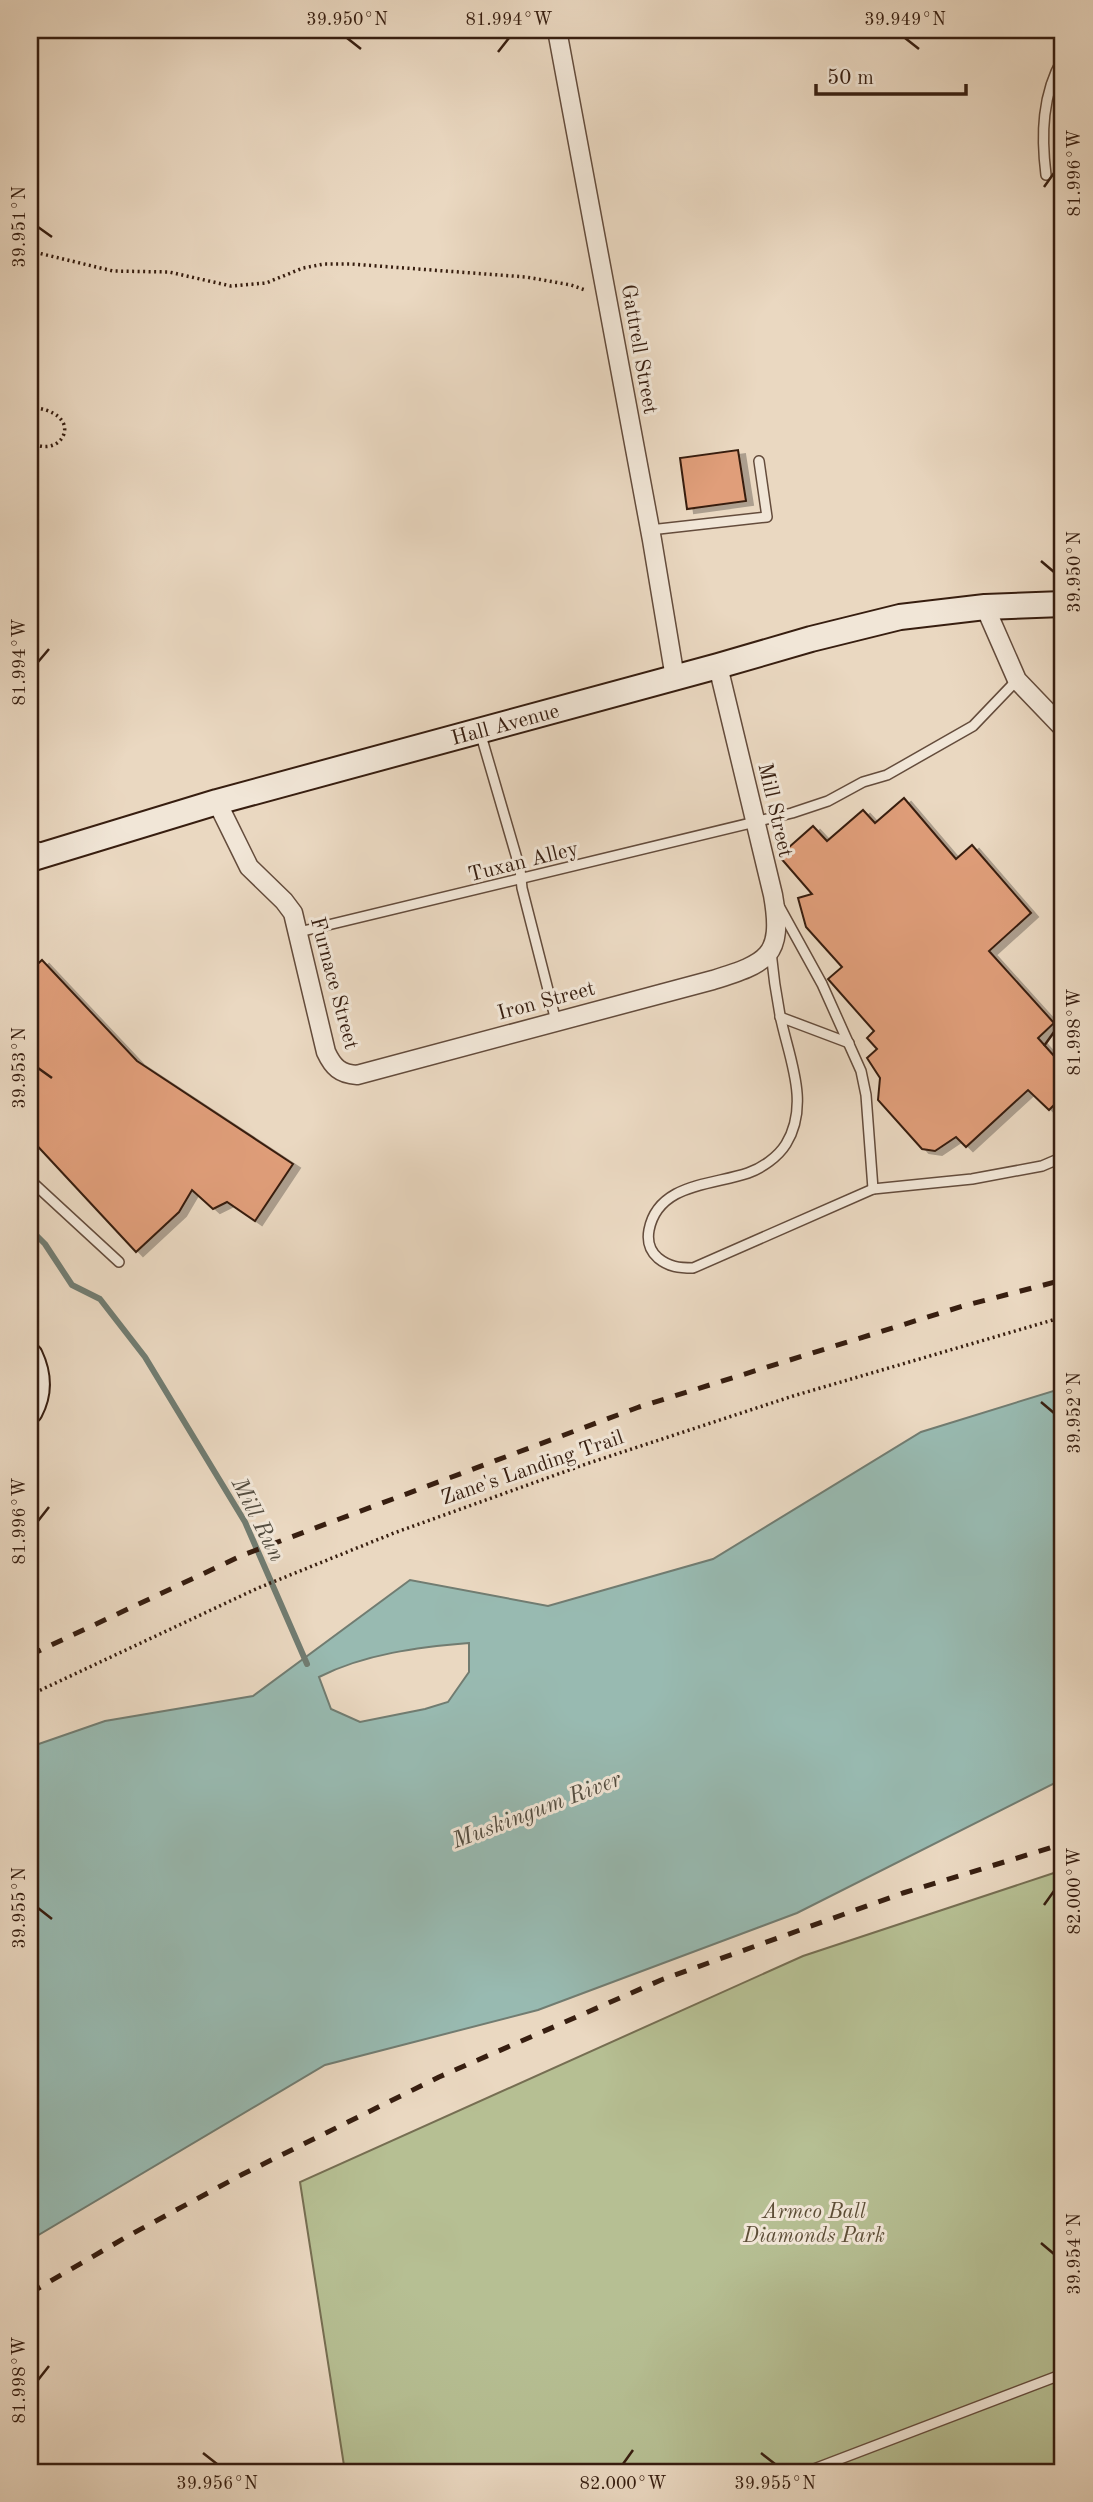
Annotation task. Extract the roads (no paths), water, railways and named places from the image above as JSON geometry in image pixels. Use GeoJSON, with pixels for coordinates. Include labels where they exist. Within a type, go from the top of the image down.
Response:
{"type":"FeatureCollection","features":[{"type":"Feature","properties":{"kind":"main road","name":"Hall Avenue"},"geometry":{"type":"LineString","coordinates":[[36,851],[900,617],[985,607],[1063,604]]}},
{"type":"Feature","properties":{"kind":"main road"},"geometry":{"type":"LineString","coordinates":[[30,1356],[38,1385],[30,1411]]}},
{"type":"Feature","properties":{"kind":"street","name":"Gattrell Street"},"geometry":{"type":"LineString","coordinates":[[557,30],[675,678]]}},
{"type":"Feature","properties":{"kind":"street"},"geometry":{"type":"LineString","coordinates":[[985,607],[1017,680],[1063,728]]}},
{"type":"Feature","properties":{"kind":"street","name":"Mill Street"},"geometry":{"type":"LineString","coordinates":[[718,666],[777,920],[777,935],[766,955]]}},
{"type":"Feature","properties":{"kind":"street","name":"Furnace Street"},"geometry":{"type":"LineString","coordinates":[[217,802],[249,867],[293,913],[326,1052],[339,1071]]}},
{"type":"Feature","properties":{"kind":"street","name":"Iron Street"},"geometry":{"type":"LineString","coordinates":[[339,1071],[357,1075],[713,980],[749,969],[766,955]]}},
{"type":"Feature","properties":{"kind":"lane"},"geometry":{"type":"LineString","coordinates":[[1046,175],[1043,147],[1045,109],[1063,58]]}},
{"type":"Feature","properties":{"kind":"lane"},"geometry":{"type":"LineString","coordinates":[[650,530],[767,517],[759,461]]}},
{"type":"Feature","properties":{"kind":"lane","name":"Tuxan Alley"},"geometry":{"type":"LineString","coordinates":[[299,932],[792,813],[828,800],[863,782],[887,775],[973,726],[1017,680]]}},
{"type":"Feature","properties":{"kind":"lane"},"geometry":{"type":"LineString","coordinates":[[480,730],[520,869],[556,1020]]}},
{"type":"Feature","properties":{"kind":"lane"},"geometry":{"type":"LineString","coordinates":[[772,895],[822,984],[861,1071],[866,1095],[873,1189]]}},
{"type":"Feature","properties":{"kind":"lane"},"geometry":{"type":"LineString","coordinates":[[766,955],[797,1090],[797,1109],[786,1144],[776,1156],[750,1172],[682,1190],[667,1201],[655,1215],[649,1229],[648,1243],[653,1254],[662,1261],[678,1268],[693,1268],[873,1189],[972,1179],[1042,1166],[1063,1157]]}},
{"type":"Feature","properties":{"kind":"lane"},"geometry":{"type":"LineString","coordinates":[[780,1017],[849,1043]]}},
{"type":"Feature","properties":{"kind":"lane"},"geometry":{"type":"LineString","coordinates":[[30,1180],[119,1262]]}},
{"type":"Feature","properties":{"kind":"lane"},"geometry":{"type":"LineString","coordinates":[[806,2472],[1063,2374]]}},
{"type":"Feature","properties":{"kind":"water","name":"Muskingum River"},"geometry":{"type":"Polygon","coordinates":[[[1063,1388],[1063,1779],[797,1913],[538,2010],[325,2065],[30,2240],[30,1747],[105,1721],[253,1696],[410,1580],[548,1606],[713,1559],[921,1432],[1063,1388]],[[469,1643],[411,1649],[373,1657],[319,1677],[331,1709],[360,1722],[448,1702],[469,1672],[469,1643]]]}},
{"type":"Feature","properties":{"kind":"waterway","name":"Mill Run"},"geometry":{"type":"LineString","coordinates":[[30,1229],[45,1244],[72,1285],[100,1299],[145,1357],[245,1522],[307,1664]]}},
{"type":"Feature","properties":{"kind":"railway"},"geometry":{"type":"LineString","coordinates":[[30,1655],[243,1555],[639,1407],[963,1306],[1063,1280]]}},
{"type":"Feature","properties":{"kind":"railway"},"geometry":{"type":"LineString","coordinates":[[30,2293],[243,2174],[439,2077],[661,1980],[903,1893],[1063,1844]]}},
{"type":"Feature","properties":{"kind":"park label","name":"Armco Ball Diamonds Park"},"geometry":{"type":"Point","coordinates":[814,2223]}}]}
